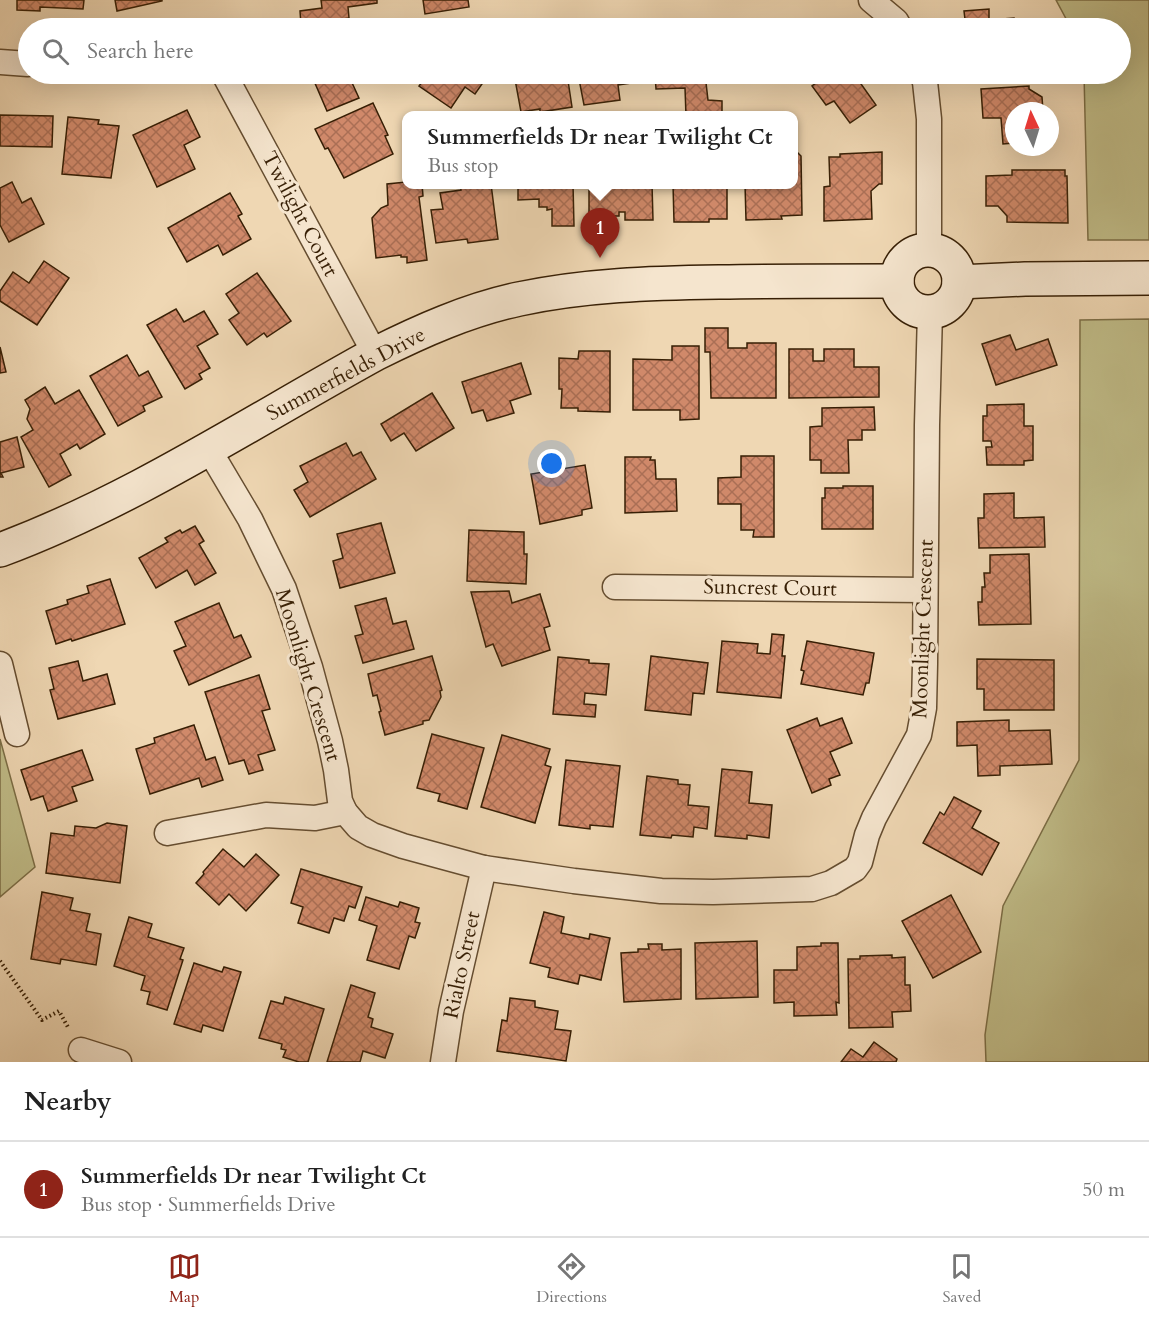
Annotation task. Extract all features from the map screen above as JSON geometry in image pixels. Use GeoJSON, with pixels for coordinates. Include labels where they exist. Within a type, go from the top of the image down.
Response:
{"type":"FeatureCollection","features":[{"type":"Feature","properties":{"kind":"street"},"geometry":{"type":"LineString","coordinates":[[872,0],[893,18]]}},
{"type":"Feature","properties":{"kind":"street"},"geometry":{"type":"LineString","coordinates":[[0,62],[18,63]]}},
{"type":"Feature","properties":{"kind":"street","name":"Twilight Court"},"geometry":{"type":"LineString","coordinates":[[229,84],[375,354]]}},
{"type":"Feature","properties":{"kind":"street"},"geometry":{"type":"LineString","coordinates":[[925,84],[929,119],[928,250]]}},
{"type":"Feature","properties":{"kind":"street"},"geometry":{"type":"LineString","coordinates":[[928,250],[947,256],[954,263],[959,282],[958,291],[948,306],[930,312],[910,307],[898,291],[897,281],[903,262],[919,251],[928,250]]}},
{"type":"Feature","properties":{"kind":"street"},"geometry":{"type":"LineString","coordinates":[[959,282],[1149,278]]}},
{"type":"Feature","properties":{"kind":"street","name":"Summerfields Drive"},"geometry":{"type":"LineString","coordinates":[[0,550],[103,507],[375,354],[419,332],[517,299],[623,284],[897,281]]}},
{"type":"Feature","properties":{"kind":"street","name":"Moonlight Crescent"},"geometry":{"type":"LineString","coordinates":[[208,448],[250,519],[284,589],[310,667],[330,741],[340,801],[345,812],[358,827],[372,835],[403,846],[484,868],[661,891],[812,889],[831,884],[855,869],[860,862],[874,818],[919,735],[924,708],[930,312]]}},
{"type":"Feature","properties":{"kind":"street","name":"Suncrest Court"},"geometry":{"type":"LineString","coordinates":[[615,586],[925,590]]}},
{"type":"Feature","properties":{"kind":"street"},"geometry":{"type":"LineString","coordinates":[[0,664],[17,734]]}},
{"type":"Feature","properties":{"kind":"street"},"geometry":{"type":"LineString","coordinates":[[167,833],[266,815],[315,818],[345,812]]}},
{"type":"Feature","properties":{"kind":"street","name":"Rialto Street"},"geometry":{"type":"LineString","coordinates":[[443,1062],[451,1011],[484,868]]}},
{"type":"Feature","properties":{"kind":"street"},"geometry":{"type":"LineString","coordinates":[[81,1050],[119,1062]]}},
{"type":"Feature","properties":{"kind":"path"},"geometry":{"type":"LineString","coordinates":[[0,961],[42,1020],[59,1011],[81,1050]]}},
{"type":"Feature","properties":{"kind":"shaded area"},"geometry":{"type":"Polygon","coordinates":[[[1056,0],[1149,0],[1149,240],[1088,240],[1084,84],[1131,84],[1131,18],[1066,18],[1056,0]]]}},
{"type":"Feature","properties":{"kind":"shaded area"},"geometry":{"type":"Polygon","coordinates":[[[1149,319],[1149,1062],[986,1062],[985,1035],[1003,906],[1079,760],[1080,320],[1149,319]]]}},
{"type":"Feature","properties":{"kind":"shaded area"},"geometry":{"type":"Polygon","coordinates":[[[0,739],[35,867],[0,897],[0,739]]]}},
{"type":"Feature","properties":{"kind":"building"},"geometry":{"type":"Polygon","coordinates":[[[17,0],[84,0],[83,9],[40,7],[40,11],[17,10],[17,0]]]}},
{"type":"Feature","properties":{"kind":"building"},"geometry":{"type":"Polygon","coordinates":[[[115,0],[162,0],[162,1],[117,11],[115,0]]]}},
{"type":"Feature","properties":{"kind":"building"},"geometry":{"type":"Polygon","coordinates":[[[321,0],[377,0],[377,3],[348,7],[349,18],[300,18],[300,11],[322,8],[321,0]]]}},
{"type":"Feature","properties":{"kind":"building"},"geometry":{"type":"Polygon","coordinates":[[[423,0],[468,0],[469,7],[425,14],[423,0]]]}},
{"type":"Feature","properties":{"kind":"building"},"geometry":{"type":"Polygon","coordinates":[[[989,9],[989,18],[965,18],[964,11],[989,9]]]}},
{"type":"Feature","properties":{"kind":"building"},"geometry":{"type":"Polygon","coordinates":[[[315,84],[353,84],[359,98],[327,111],[315,84]]]}},
{"type":"Feature","properties":{"kind":"building"},"geometry":{"type":"Polygon","coordinates":[[[420,84],[482,84],[475,94],[465,87],[451,108],[419,86],[420,84]]]}},
{"type":"Feature","properties":{"kind":"building"},"geometry":{"type":"Polygon","coordinates":[[[516,84],[569,84],[572,107],[546,111],[540,111],[540,109],[521,111],[516,84]]]}},
{"type":"Feature","properties":{"kind":"building"},"geometry":{"type":"Polygon","coordinates":[[[580,84],[624,84],[618,85],[620,100],[584,105],[580,84]]]}},
{"type":"Feature","properties":{"kind":"building"},"geometry":{"type":"Polygon","coordinates":[[[656,84],[706,84],[708,100],[722,101],[722,111],[686,111],[685,88],[656,89],[656,84]]]}},
{"type":"Feature","properties":{"kind":"building"},"geometry":{"type":"Polygon","coordinates":[[[815,84],[861,84],[876,105],[850,123],[834,101],[826,105],[812,86],[815,84]]]}},
{"type":"Feature","properties":{"kind":"building"},"geometry":{"type":"Polygon","coordinates":[[[1029,86],[1029,89],[1042,97],[1042,102],[1005,102],[1005,144],[1003,144],[1001,118],[983,118],[981,89],[1029,86]]]}},
{"type":"Feature","properties":{"kind":"building"},"geometry":{"type":"Polygon","coordinates":[[[373,103],[388,135],[385,136],[393,154],[344,178],[315,129],[373,103]]]}},
{"type":"Feature","properties":{"kind":"building"},"geometry":{"type":"Polygon","coordinates":[[[187,110],[200,137],[184,145],[195,169],[157,187],[133,135],[187,110]]]}},
{"type":"Feature","properties":{"kind":"building"},"geometry":{"type":"Polygon","coordinates":[[[0,115],[53,116],[52,147],[0,146],[0,115]]]}},
{"type":"Feature","properties":{"kind":"building"},"geometry":{"type":"Polygon","coordinates":[[[68,117],[99,120],[98,124],[119,126],[111,178],[62,174],[68,117]]]}},
{"type":"Feature","properties":{"kind":"building"},"geometry":{"type":"Polygon","coordinates":[[[882,152],[882,184],[871,191],[872,219],[824,221],[824,187],[830,186],[829,157],[840,157],[840,154],[882,152]]]}},
{"type":"Feature","properties":{"kind":"building"},"geometry":{"type":"Polygon","coordinates":[[[798,153],[801,156],[802,215],[781,216],[782,219],[746,220],[745,189],[798,189],[798,153]]]}},
{"type":"Feature","properties":{"kind":"building"},"geometry":{"type":"Polygon","coordinates":[[[1012,170],[1065,170],[1068,223],[1007,222],[1007,216],[998,206],[986,206],[986,176],[1012,175],[1012,170]]]}},
{"type":"Feature","properties":{"kind":"building"},"geometry":{"type":"Polygon","coordinates":[[[12,182],[22,203],[31,198],[44,224],[9,242],[0,225],[0,188],[12,182]]]}},
{"type":"Feature","properties":{"kind":"building"},"geometry":{"type":"Polygon","coordinates":[[[402,182],[402,189],[422,189],[423,196],[419,197],[427,260],[407,263],[407,257],[401,257],[401,255],[376,258],[372,218],[381,208],[388,205],[387,184],[402,182]]]}},
{"type":"Feature","properties":{"kind":"building"},"geometry":{"type":"Polygon","coordinates":[[[492,189],[498,239],[468,243],[467,239],[436,243],[431,210],[443,209],[440,193],[492,189]]]}},
{"type":"Feature","properties":{"kind":"building"},"geometry":{"type":"Polygon","coordinates":[[[518,189],[573,189],[574,226],[552,226],[552,209],[539,207],[539,199],[518,200],[518,189]]]}},
{"type":"Feature","properties":{"kind":"building"},"geometry":{"type":"Polygon","coordinates":[[[589,189],[652,189],[653,220],[625,220],[625,212],[619,212],[619,216],[589,213],[589,189]]]}},
{"type":"Feature","properties":{"kind":"building"},"geometry":{"type":"Polygon","coordinates":[[[673,189],[727,189],[727,219],[709,219],[709,222],[674,222],[673,189]]]}},
{"type":"Feature","properties":{"kind":"building"},"geometry":{"type":"Polygon","coordinates":[[[230,193],[242,214],[238,216],[251,239],[223,255],[218,245],[187,262],[168,228],[230,193]]]}},
{"type":"Feature","properties":{"kind":"building"},"geometry":{"type":"Polygon","coordinates":[[[44,261],[69,278],[37,325],[0,301],[0,291],[13,272],[29,283],[44,261]]]}},
{"type":"Feature","properties":{"kind":"building"},"geometry":{"type":"Polygon","coordinates":[[[257,273],[291,321],[267,337],[264,333],[247,345],[229,320],[239,313],[226,294],[257,273]]]}},
{"type":"Feature","properties":{"kind":"building"},"geometry":{"type":"Polygon","coordinates":[[[176,309],[184,322],[204,311],[218,334],[197,346],[210,368],[199,374],[202,379],[185,389],[147,325],[176,309]]]}},
{"type":"Feature","properties":{"kind":"building"},"geometry":{"type":"Polygon","coordinates":[[[705,328],[728,328],[728,348],[747,348],[747,343],[776,343],[776,398],[711,398],[710,352],[705,352],[705,328]]]}},
{"type":"Feature","properties":{"kind":"building"},"geometry":{"type":"Polygon","coordinates":[[[1010,335],[1016,350],[1048,339],[1057,365],[996,385],[982,344],[1010,335]]]}},
{"type":"Feature","properties":{"kind":"building"},"geometry":{"type":"Polygon","coordinates":[[[672,346],[699,346],[699,419],[680,420],[680,410],[633,410],[633,359],[672,360],[672,346]]]}},
{"type":"Feature","properties":{"kind":"building"},"geometry":{"type":"Polygon","coordinates":[[[0,347],[6,372],[0,373],[0,347]]]}},
{"type":"Feature","properties":{"kind":"building"},"geometry":{"type":"Polygon","coordinates":[[[789,349],[813,349],[813,361],[824,361],[824,349],[854,349],[854,367],[879,367],[879,397],[789,398],[789,349]]]}},
{"type":"Feature","properties":{"kind":"building"},"geometry":{"type":"Polygon","coordinates":[[[579,351],[610,351],[610,412],[561,408],[559,358],[578,359],[579,351]]]}},
{"type":"Feature","properties":{"kind":"building"},"geometry":{"type":"Polygon","coordinates":[[[127,355],[139,376],[148,371],[162,397],[143,406],[145,411],[118,426],[90,376],[127,355]]]}},
{"type":"Feature","properties":{"kind":"building"},"geometry":{"type":"Polygon","coordinates":[[[521,363],[531,394],[510,401],[514,413],[487,421],[483,410],[472,413],[462,382],[521,363]]]}},
{"type":"Feature","properties":{"kind":"building"},"geometry":{"type":"Polygon","coordinates":[[[45,387],[55,404],[79,390],[105,434],[80,449],[77,444],[60,454],[71,475],[49,487],[21,437],[33,430],[27,419],[30,409],[25,400],[45,387]]]}},
{"type":"Feature","properties":{"kind":"building"},"geometry":{"type":"Polygon","coordinates":[[[432,393],[454,428],[416,451],[404,433],[391,441],[381,424],[432,393]]]}},
{"type":"Feature","properties":{"kind":"building"},"geometry":{"type":"Polygon","coordinates":[[[1024,404],[1024,426],[1033,426],[1033,460],[1024,461],[1024,465],[987,465],[986,447],[992,447],[991,441],[983,441],[983,416],[987,416],[987,405],[1024,404]]]}},
{"type":"Feature","properties":{"kind":"building"},"geometry":{"type":"Polygon","coordinates":[[[874,407],[875,430],[862,430],[862,440],[848,440],[849,473],[821,473],[821,460],[810,460],[810,427],[822,426],[822,408],[874,407]]]}},
{"type":"Feature","properties":{"kind":"building"},"geometry":{"type":"Polygon","coordinates":[[[17,437],[24,467],[1,473],[3,477],[0,477],[0,442],[17,437]]]}},
{"type":"Feature","properties":{"kind":"building"},"geometry":{"type":"Polygon","coordinates":[[[346,443],[353,456],[361,452],[376,479],[310,517],[294,490],[308,482],[300,466],[346,443]]]}},
{"type":"Feature","properties":{"kind":"building"},"geometry":{"type":"Polygon","coordinates":[[[741,456],[774,456],[774,537],[753,537],[754,530],[741,530],[741,504],[718,504],[718,478],[741,477],[741,456]]]}},
{"type":"Feature","properties":{"kind":"building"},"geometry":{"type":"Polygon","coordinates":[[[625,457],[651,457],[650,460],[655,460],[656,479],[676,479],[677,511],[625,513],[625,457]]]}},
{"type":"Feature","properties":{"kind":"building"},"geometry":{"type":"Polygon","coordinates":[[[585,465],[592,508],[582,510],[582,515],[540,524],[531,474],[585,465]]]}},
{"type":"Feature","properties":{"kind":"building"},"geometry":{"type":"Polygon","coordinates":[[[843,486],[873,486],[873,529],[822,529],[822,498],[825,498],[825,488],[843,488],[843,486]]]}},
{"type":"Feature","properties":{"kind":"building"},"geometry":{"type":"Polygon","coordinates":[[[1014,493],[1014,518],[1044,517],[1045,547],[979,548],[978,518],[984,518],[984,494],[1014,493]]]}},
{"type":"Feature","properties":{"kind":"building"},"geometry":{"type":"Polygon","coordinates":[[[381,523],[395,573],[340,588],[333,561],[343,558],[337,534],[381,523]]]}},
{"type":"Feature","properties":{"kind":"building"},"geometry":{"type":"Polygon","coordinates":[[[195,526],[204,541],[199,544],[216,573],[195,585],[187,570],[156,588],[139,558],[168,542],[165,538],[180,530],[182,533],[195,526]]]}},
{"type":"Feature","properties":{"kind":"building"},"geometry":{"type":"Polygon","coordinates":[[[469,530],[524,532],[524,554],[527,554],[526,584],[467,581],[469,530]]]}},
{"type":"Feature","properties":{"kind":"building"},"geometry":{"type":"Polygon","coordinates":[[[1029,554],[1031,624],[979,625],[978,602],[982,602],[982,587],[985,587],[984,573],[990,573],[990,555],[1029,554]]]}},
{"type":"Feature","properties":{"kind":"building"},"geometry":{"type":"Polygon","coordinates":[[[110,579],[125,624],[56,644],[46,611],[68,604],[67,600],[89,593],[87,586],[110,579]]]}},
{"type":"Feature","properties":{"kind":"building"},"geometry":{"type":"Polygon","coordinates":[[[509,591],[512,603],[540,594],[550,626],[544,628],[550,650],[502,666],[493,644],[486,647],[471,592],[509,591]]]}},
{"type":"Feature","properties":{"kind":"building"},"geometry":{"type":"Polygon","coordinates":[[[386,598],[393,624],[406,621],[414,649],[363,663],[355,636],[363,634],[355,606],[386,598]]]}},
{"type":"Feature","properties":{"kind":"building"},"geometry":{"type":"Polygon","coordinates":[[[219,603],[234,638],[241,635],[251,657],[189,685],[174,651],[186,646],[175,622],[219,603]]]}},
{"type":"Feature","properties":{"kind":"building"},"geometry":{"type":"Polygon","coordinates":[[[772,634],[784,635],[782,656],[785,656],[781,698],[717,692],[722,641],[758,644],[757,653],[770,654],[772,634]]]}},
{"type":"Feature","properties":{"kind":"building"},"geometry":{"type":"Polygon","coordinates":[[[807,641],[874,653],[869,683],[866,683],[863,695],[801,684],[804,671],[801,670],[807,641]]]}},
{"type":"Feature","properties":{"kind":"building"},"geometry":{"type":"Polygon","coordinates":[[[432,656],[442,690],[440,691],[441,697],[429,720],[423,721],[423,724],[385,735],[377,695],[373,696],[368,674],[432,656]]]}},
{"type":"Feature","properties":{"kind":"building"},"geometry":{"type":"Polygon","coordinates":[[[651,656],[708,663],[704,694],[693,693],[691,715],[645,710],[651,656]]]}},
{"type":"Feature","properties":{"kind":"building"},"geometry":{"type":"Polygon","coordinates":[[[558,657],[609,664],[606,695],[585,693],[584,704],[596,705],[595,717],[553,714],[558,657]]]}},
{"type":"Feature","properties":{"kind":"building"},"geometry":{"type":"Polygon","coordinates":[[[977,659],[1054,660],[1054,710],[984,710],[984,689],[977,689],[977,659]]]}},
{"type":"Feature","properties":{"kind":"building"},"geometry":{"type":"Polygon","coordinates":[[[78,661],[83,681],[107,674],[115,704],[58,719],[50,690],[54,689],[49,668],[78,661]]]}},
{"type":"Feature","properties":{"kind":"building"},"geometry":{"type":"Polygon","coordinates":[[[259,675],[270,709],[262,711],[275,750],[258,755],[263,770],[249,774],[244,760],[229,764],[205,692],[259,675]]]}},
{"type":"Feature","properties":{"kind":"building"},"geometry":{"type":"Polygon","coordinates":[[[817,718],[820,726],[842,718],[852,743],[830,752],[840,775],[829,779],[831,785],[812,793],[787,730],[817,718]]]}},
{"type":"Feature","properties":{"kind":"building"},"geometry":{"type":"Polygon","coordinates":[[[1009,720],[1009,731],[1050,730],[1052,764],[1000,766],[1000,775],[978,776],[977,745],[957,746],[957,722],[1009,720]]]}},
{"type":"Feature","properties":{"kind":"building"},"geometry":{"type":"Polygon","coordinates":[[[194,725],[206,760],[215,757],[223,780],[202,787],[199,778],[150,794],[136,749],[155,743],[154,738],[194,725]]]}},
{"type":"Feature","properties":{"kind":"building"},"geometry":{"type":"Polygon","coordinates":[[[432,734],[484,748],[467,809],[438,801],[440,794],[417,788],[432,734]]]}},
{"type":"Feature","properties":{"kind":"building"},"geometry":{"type":"Polygon","coordinates":[[[502,735],[550,749],[545,765],[551,767],[535,823],[481,807],[502,735]]]}},
{"type":"Feature","properties":{"kind":"building"},"geometry":{"type":"Polygon","coordinates":[[[82,750],[93,780],[72,787],[77,801],[48,811],[43,796],[31,800],[21,770],[82,750]]]}},
{"type":"Feature","properties":{"kind":"building"},"geometry":{"type":"Polygon","coordinates":[[[566,760],[620,766],[613,827],[590,825],[590,829],[559,825],[566,760]]]}},
{"type":"Feature","properties":{"kind":"building"},"geometry":{"type":"Polygon","coordinates":[[[722,769],[752,772],[749,803],[772,805],[769,838],[747,835],[747,839],[715,836],[722,769]]]}},
{"type":"Feature","properties":{"kind":"building"},"geometry":{"type":"Polygon","coordinates":[[[647,776],[678,780],[678,784],[690,785],[688,805],[709,807],[707,829],[694,827],[693,837],[672,835],[671,838],[640,835],[647,776]]]}},
{"type":"Feature","properties":{"kind":"building"},"geometry":{"type":"Polygon","coordinates":[[[954,797],[981,811],[972,828],[999,843],[982,875],[923,843],[940,812],[944,815],[954,797]]]}},
{"type":"Feature","properties":{"kind":"building"},"geometry":{"type":"Polygon","coordinates":[[[107,823],[127,826],[120,883],[46,873],[51,833],[74,836],[75,826],[96,828],[107,823]]]}},
{"type":"Feature","properties":{"kind":"building"},"geometry":{"type":"Polygon","coordinates":[[[223,849],[244,867],[256,854],[279,875],[246,911],[229,894],[219,905],[196,883],[223,849]]]}},
{"type":"Feature","properties":{"kind":"building"},"geometry":{"type":"Polygon","coordinates":[[[301,869],[362,887],[355,908],[349,906],[344,921],[334,918],[329,933],[298,923],[303,907],[291,903],[301,869]]]}},
{"type":"Feature","properties":{"kind":"building"},"geometry":{"type":"Polygon","coordinates":[[[42,892],[73,898],[70,910],[90,914],[86,931],[101,934],[96,965],[61,959],[60,964],[31,959],[42,892]]]}},
{"type":"Feature","properties":{"kind":"building"},"geometry":{"type":"Polygon","coordinates":[[[951,895],[981,952],[933,978],[902,921],[951,895]]]}},
{"type":"Feature","properties":{"kind":"building"},"geometry":{"type":"Polygon","coordinates":[[[366,897],[398,907],[400,902],[419,908],[415,922],[420,923],[415,938],[409,936],[399,969],[367,960],[377,926],[359,920],[366,897]]]}},
{"type":"Feature","properties":{"kind":"building"},"geometry":{"type":"Polygon","coordinates":[[[544,912],[564,917],[561,933],[589,939],[590,934],[610,938],[601,980],[580,975],[578,984],[548,977],[550,968],[530,963],[544,912]]]}},
{"type":"Feature","properties":{"kind":"building"},"geometry":{"type":"Polygon","coordinates":[[[129,917],[152,924],[148,937],[184,948],[180,959],[183,960],[167,1010],[147,1004],[150,992],[141,990],[145,976],[114,966],[129,917]]]}},
{"type":"Feature","properties":{"kind":"building"},"geometry":{"type":"Polygon","coordinates":[[[757,941],[758,997],[696,999],[695,943],[757,941]]]}},
{"type":"Feature","properties":{"kind":"building"},"geometry":{"type":"Polygon","coordinates":[[[821,943],[838,943],[839,1003],[836,1002],[837,1015],[794,1016],[794,1002],[774,1003],[774,970],[797,970],[797,947],[821,946],[821,943]]]}},
{"type":"Feature","properties":{"kind":"building"},"geometry":{"type":"Polygon","coordinates":[[[648,944],[662,944],[662,950],[681,949],[681,999],[624,1002],[621,953],[649,949],[648,944]]]}},
{"type":"Feature","properties":{"kind":"building"},"geometry":{"type":"Polygon","coordinates":[[[892,955],[892,958],[905,957],[905,985],[910,985],[911,1011],[892,1012],[893,1027],[849,1028],[848,959],[860,959],[860,956],[892,955]]]}},
{"type":"Feature","properties":{"kind":"building"},"geometry":{"type":"Polygon","coordinates":[[[194,963],[222,972],[224,967],[241,972],[223,1031],[203,1025],[201,1032],[174,1024],[194,963]]]}},
{"type":"Feature","properties":{"kind":"building"},"geometry":{"type":"Polygon","coordinates":[[[351,985],[375,993],[368,1017],[373,1019],[371,1027],[393,1034],[385,1058],[363,1051],[360,1062],[327,1062],[351,985]]]}},
{"type":"Feature","properties":{"kind":"building"},"geometry":{"type":"Polygon","coordinates":[[[285,997],[324,1009],[308,1062],[283,1057],[286,1050],[281,1049],[282,1044],[259,1038],[271,1001],[283,1004],[285,997]]]}},
{"type":"Feature","properties":{"kind":"building"},"geometry":{"type":"Polygon","coordinates":[[[510,998],[535,1001],[535,1007],[558,1011],[555,1029],[571,1031],[566,1061],[497,1051],[502,1020],[507,1021],[510,998]]]}},
{"type":"Feature","properties":{"kind":"building"},"geometry":{"type":"Polygon","coordinates":[[[874,1042],[897,1059],[896,1062],[841,1062],[851,1049],[863,1057],[874,1042]]]}},
{"type":"Feature","properties":{"kind":"place","name":"Summerfields Dr near Twilight Ct"},"geometry":{"type":"Point","coordinates":[600,258]}}]}
